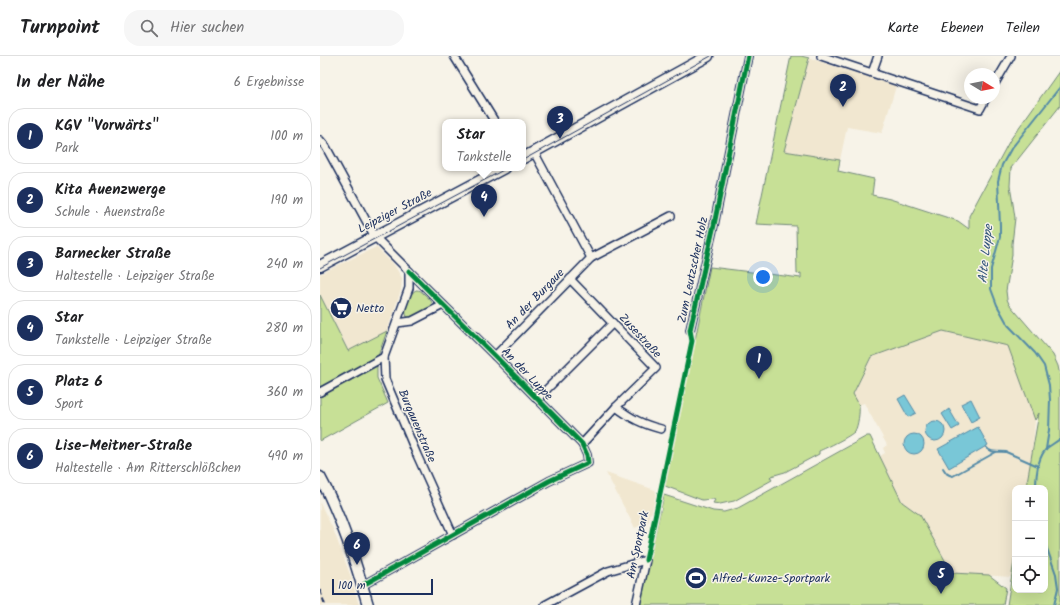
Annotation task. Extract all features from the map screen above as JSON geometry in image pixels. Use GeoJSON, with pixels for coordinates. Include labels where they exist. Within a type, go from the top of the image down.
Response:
{"type":"FeatureCollection","features":[{"type":"Feature","properties":{"kind":"street"},"geometry":{"type":"LineString","coordinates":[[454,56],[493,119]]}},
{"type":"Feature","properties":{"kind":"street"},"geometry":{"type":"LineString","coordinates":[[526,156],[698,59],[708,56]]}},
{"type":"Feature","properties":{"kind":"street","name":"Zum Leutzscher Holz"},"geometry":{"type":"LineString","coordinates":[[690,330],[714,225],[748,56]]}},
{"type":"Feature","properties":{"kind":"street"},"geometry":{"type":"LineString","coordinates":[[821,56],[964,104]]}},
{"type":"Feature","properties":{"kind":"street"},"geometry":{"type":"LineString","coordinates":[[872,73],[878,56]]}},
{"type":"Feature","properties":{"kind":"street"},"geometry":{"type":"LineString","coordinates":[[1000,75],[1011,56]]}},
{"type":"Feature","properties":{"kind":"street"},"geometry":{"type":"LineString","coordinates":[[965,104],[980,109],[983,104]]}},
{"type":"Feature","properties":{"kind":"street"},"geometry":{"type":"LineString","coordinates":[[320,140],[326,147],[375,237],[443,305],[412,321],[397,322]]}},
{"type":"Feature","properties":{"kind":"street"},"geometry":{"type":"LineString","coordinates":[[534,152],[591,258]]}},
{"type":"Feature","properties":{"kind":"street","name":"Leipziger Straße"},"geometry":{"type":"LineString","coordinates":[[320,266],[498,171]]}},
{"type":"Feature","properties":{"kind":"street","name":"An der Burgaue"},"geometry":{"type":"LineString","coordinates":[[495,356],[591,258],[670,216]]}},
{"type":"Feature","properties":{"kind":"street","name":"Burgauenstraße"},"geometry":{"type":"LineString","coordinates":[[409,271],[409,288],[384,357],[385,379],[453,535]]}},
{"type":"Feature","properties":{"kind":"street","name":"Zusestraße"},"geometry":{"type":"LineString","coordinates":[[570,279],[656,368],[616,407],[582,444]]}},
{"type":"Feature","properties":{"kind":"street","name":"An der Luppe"},"geometry":{"type":"LineString","coordinates":[[443,305],[582,444],[587,455],[588,463],[549,481],[453,535]]}},
{"type":"Feature","properties":{"kind":"street"},"geometry":{"type":"LineString","coordinates":[[537,399],[613,323]]}},
{"type":"Feature","properties":{"kind":"street"},"geometry":{"type":"LineString","coordinates":[[320,392],[384,357]]}},
{"type":"Feature","properties":{"kind":"street"},"geometry":{"type":"LineString","coordinates":[[616,407],[627,416],[641,423],[661,428]]}},
{"type":"Feature","properties":{"kind":"street"},"geometry":{"type":"LineString","coordinates":[[320,477],[328,492],[348,540],[368,605]]}},
{"type":"Feature","properties":{"kind":"street"},"geometry":{"type":"LineString","coordinates":[[363,585],[453,535]]}},
{"type":"Feature","properties":{"kind":"street","name":"Am Sportpark"},"geometry":{"type":"LineString","coordinates":[[545,605],[608,571],[646,560],[636,605]]}},
{"type":"Feature","properties":{"kind":"shaded area"},"geometry":{"type":"Polygon","coordinates":[[[809,58],[896,86],[882,133],[847,127],[840,160],[784,151],[809,58]]]}},
{"type":"Feature","properties":{"kind":"shaded area"},"geometry":{"type":"Polygon","coordinates":[[[376,247],[394,265],[402,278],[401,290],[387,331],[348,351],[320,295],[320,274],[376,247]]]}},
{"type":"Feature","properties":{"kind":"shaded area"},"geometry":{"type":"Polygon","coordinates":[[[943,331],[1008,346],[1035,420],[1033,448],[1027,485],[1012,485],[1011,577],[953,573],[916,512],[902,502],[880,456],[885,453],[883,448],[887,445],[864,403],[859,405],[853,395],[871,357],[943,331]]]}},
{"type":"Feature","properties":{"kind":"shaded area"},"geometry":{"type":"Polygon","coordinates":[[[606,473],[655,490],[657,494],[653,513],[649,514],[649,521],[635,528],[606,473]]]}},
{"type":"Feature","properties":{"kind":"shaded area"},"geometry":{"type":"Polygon","coordinates":[[[320,503],[333,529],[351,577],[359,605],[320,605],[320,503]]]}},
{"type":"Feature","properties":{"kind":"green space"},"geometry":{"type":"Polygon","coordinates":[[[791,56],[809,58],[784,151],[840,160],[838,171],[874,179],[872,195],[890,199],[958,221],[969,229],[969,216],[1010,140],[1060,70],[1060,106],[1011,168],[1010,186],[1015,218],[1012,255],[1006,291],[1009,304],[1053,355],[1058,366],[1060,376],[1060,605],[1007,605],[1012,574],[1012,593],[1048,593],[1048,485],[1027,485],[1039,413],[1035,420],[1008,346],[943,331],[871,357],[853,394],[859,406],[859,415],[855,431],[849,436],[819,451],[819,454],[785,472],[771,476],[770,477],[772,480],[734,501],[720,504],[713,503],[715,500],[713,499],[702,500],[665,486],[710,267],[801,278],[801,273],[797,274],[796,226],[756,224],[791,56]]]}},
{"type":"Feature","properties":{"kind":"green space"},"geometry":{"type":"Polygon","coordinates":[[[416,290],[422,292],[432,304],[428,309],[421,313],[407,317],[407,302],[416,290]]]}},
{"type":"Feature","properties":{"kind":"green space"},"geometry":{"type":"Polygon","coordinates":[[[320,295],[348,351],[387,331],[377,359],[377,378],[388,403],[320,441],[320,295]]]}},
{"type":"Feature","properties":{"kind":"green space"},"geometry":{"type":"Polygon","coordinates":[[[867,436],[870,436],[902,502],[920,515],[952,573],[989,575],[1006,588],[1003,605],[639,605],[664,495],[713,511],[724,512],[738,508],[867,436]]]}},
{"type":"Feature","properties":{"kind":"water"},"geometry":{"type":"Polygon","coordinates":[[[905,395],[916,413],[908,417],[898,399],[905,395]]]}},
{"type":"Feature","properties":{"kind":"water"},"geometry":{"type":"Polygon","coordinates":[[[971,399],[980,417],[971,422],[961,404],[971,399]]]}},
{"type":"Feature","properties":{"kind":"water"},"geometry":{"type":"Polygon","coordinates":[[[949,409],[959,426],[952,430],[942,414],[949,409]]]}},
{"type":"Feature","properties":{"kind":"water"},"geometry":{"type":"Polygon","coordinates":[[[935,421],[942,424],[945,431],[942,438],[935,441],[928,438],[925,431],[928,424],[935,421]]]}},
{"type":"Feature","properties":{"kind":"water"},"geometry":{"type":"Polygon","coordinates":[[[978,427],[988,445],[949,468],[938,449],[978,427]]]}},
{"type":"Feature","properties":{"kind":"water"},"geometry":{"type":"Polygon","coordinates":[[[914,434],[921,437],[924,444],[921,451],[914,454],[907,451],[904,444],[907,437],[914,434]]]}},
{"type":"Feature","properties":{"kind":"waterway","name":"Alte Luppe"},"geometry":{"type":"LineString","coordinates":[[1046,449],[1049,430],[1050,400],[1049,385],[1044,366],[1035,353],[1008,325],[997,305],[991,289],[991,269],[1000,237],[998,181],[1002,165],[1011,149],[1060,87]]}},
{"type":"Feature","properties":{"kind":"waterway"},"geometry":{"type":"LineString","coordinates":[[1036,485],[1037,472],[1041,456],[1047,448],[1060,439]]}},
{"type":"Feature","properties":{"kind":"waterway"},"geometry":{"type":"LineString","coordinates":[[986,447],[990,451],[1006,452],[1038,466]]}},
{"type":"Feature","properties":{"kind":"waterway"},"geometry":{"type":"LineString","coordinates":[[943,468],[947,474],[953,476],[996,452]]}},
{"type":"Feature","properties":{"kind":"waterway"},"geometry":{"type":"LineString","coordinates":[[1048,551],[1056,574],[1058,588],[1054,605]]}},
{"type":"Feature","properties":{"kind":"tram line"},"geometry":{"type":"LineString","coordinates":[[526,158],[711,56]]}},
{"type":"Feature","properties":{"kind":"tram line"},"geometry":{"type":"LineString","coordinates":[[320,268],[501,171]]}},
{"type":"Feature","properties":{"kind":"railway"},"geometry":{"type":"LineString","coordinates":[[320,590],[325,605]]}},
{"type":"Feature","properties":{"kind":"cycle path"},"geometry":{"type":"LineString","coordinates":[[646,560],[692,341],[690,330],[714,225],[748,56]]}},
{"type":"Feature","properties":{"kind":"cycle path"},"geometry":{"type":"LineString","coordinates":[[363,585],[549,481],[588,463],[587,455],[582,444],[409,271]]}},
{"type":"Feature","properties":{"kind":"place","name":"Kita Auenzwerge"},"geometry":{"type":"Point","coordinates":[843,107]}},
{"type":"Feature","properties":{"kind":"place","name":"Barnecker Straße"},"geometry":{"type":"Point","coordinates":[560,139]}},
{"type":"Feature","properties":{"kind":"place","name":"Star"},"geometry":{"type":"Point","coordinates":[484,217]}},
{"type":"Feature","properties":{"kind":"place","name":"Netto"},"geometry":{"type":"Point","coordinates":[341,308]}},
{"type":"Feature","properties":{"kind":"place","name":"KGV \"Vorwärts\""},"geometry":{"type":"Point","coordinates":[759,379]}},
{"type":"Feature","properties":{"kind":"place","name":"Lise-Meitner-Straße"},"geometry":{"type":"Point","coordinates":[357,565]}},
{"type":"Feature","properties":{"kind":"place","name":"Alfred-Kunze-Sportpark"},"geometry":{"type":"Point","coordinates":[696,578]}},
{"type":"Feature","properties":{"kind":"place","name":"Platz 6"},"geometry":{"type":"Point","coordinates":[941,594]}}]}
